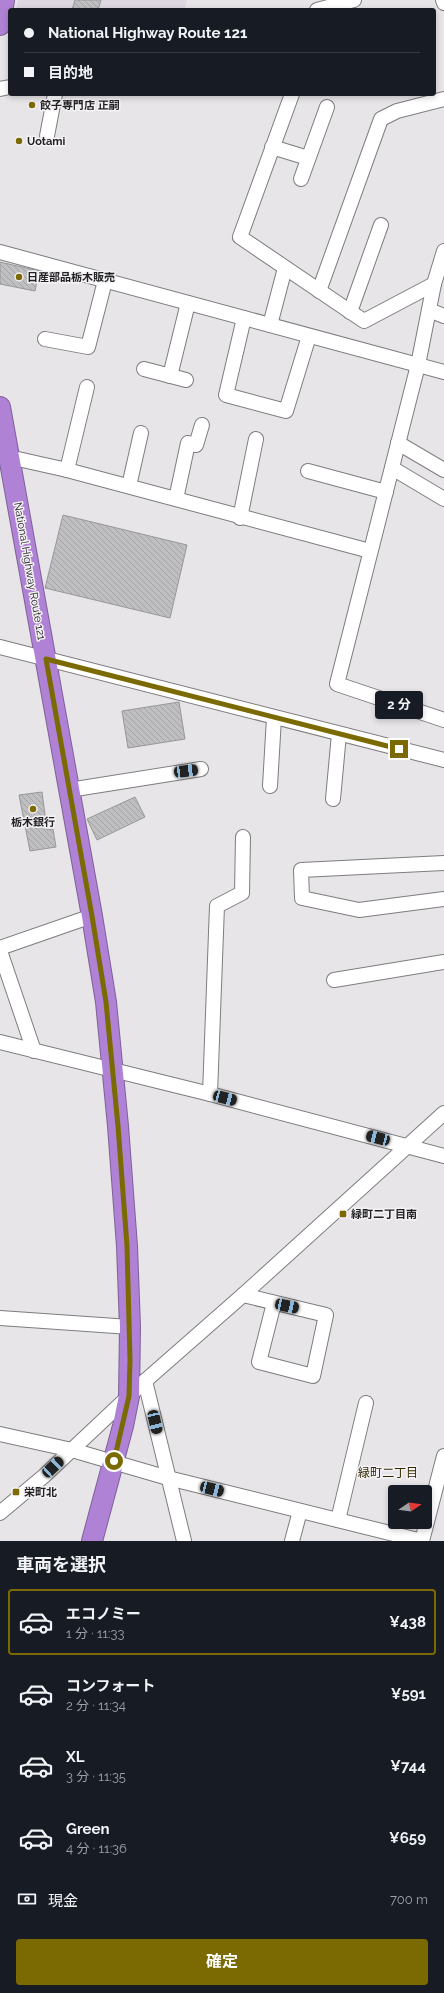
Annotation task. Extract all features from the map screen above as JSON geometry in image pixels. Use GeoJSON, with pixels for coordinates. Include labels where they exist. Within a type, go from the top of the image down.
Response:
{"type":"FeatureCollection","features":[{"type":"Feature","properties":{"kind":"highway"},"geometry":{"type":"LineString","coordinates":[[0,25],[4,0]]}},
{"type":"Feature","properties":{"kind":"highway","name":"National Highway Route 121"},"geometry":{"type":"LineString","coordinates":[[0,407],[5,451],[46,659],[106,1002],[127,1246],[130,1327],[129,1396],[114,1461],[92,1541]]}},
{"type":"Feature","properties":{"kind":"street"},"geometry":{"type":"LineString","coordinates":[[325,8],[354,0]]}},
{"type":"Feature","properties":{"kind":"street"},"geometry":{"type":"LineString","coordinates":[[47,136],[55,96]]}},
{"type":"Feature","properties":{"kind":"street"},"geometry":{"type":"LineString","coordinates":[[291,96],[240,237],[364,321],[434,284]]}},
{"type":"Feature","properties":{"kind":"street"},"geometry":{"type":"LineString","coordinates":[[318,291],[381,119],[397,111],[444,99]]}},
{"type":"Feature","properties":{"kind":"street"},"geometry":{"type":"LineString","coordinates":[[301,179],[327,107]]}},
{"type":"Feature","properties":{"kind":"street"},"geometry":{"type":"LineString","coordinates":[[272,147],[308,158]]}},
{"type":"Feature","properties":{"kind":"street"},"geometry":{"type":"LineString","coordinates":[[350,312],[381,225]]}},
{"type":"Feature","properties":{"kind":"street"},"geometry":{"type":"LineString","coordinates":[[444,251],[434,284],[418,365],[337,684],[444,720]]}},
{"type":"Feature","properties":{"kind":"street"},"geometry":{"type":"LineString","coordinates":[[0,252],[444,372]]}},
{"type":"Feature","properties":{"kind":"street"},"geometry":{"type":"LineString","coordinates":[[270,325],[285,268]]}},
{"type":"Feature","properties":{"kind":"street"},"geometry":{"type":"LineString","coordinates":[[45,339],[88,348],[105,281]]}},
{"type":"Feature","properties":{"kind":"street"},"geometry":{"type":"LineString","coordinates":[[170,376],[188,303]]}},
{"type":"Feature","properties":{"kind":"street"},"geometry":{"type":"LineString","coordinates":[[429,310],[444,316]]}},
{"type":"Feature","properties":{"kind":"street"},"geometry":{"type":"LineString","coordinates":[[244,318],[226,395],[286,411],[308,336]]}},
{"type":"Feature","properties":{"kind":"street"},"geometry":{"type":"LineString","coordinates":[[144,369],[186,380]]}},
{"type":"Feature","properties":{"kind":"street"},"geometry":{"type":"LineString","coordinates":[[67,470],[87,387]]}},
{"type":"Feature","properties":{"kind":"street"},"geometry":{"type":"LineString","coordinates":[[176,499],[188,443],[196,445],[202,425]]}},
{"type":"Feature","properties":{"kind":"street"},"geometry":{"type":"LineString","coordinates":[[129,486],[141,433]]}},
{"type":"Feature","properties":{"kind":"street"},"geometry":{"type":"LineString","coordinates":[[240,518],[256,439]]}},
{"type":"Feature","properties":{"kind":"street"},"geometry":{"type":"LineString","coordinates":[[398,442],[444,470]]}},
{"type":"Feature","properties":{"kind":"street"},"geometry":{"type":"LineString","coordinates":[[5,451],[67,470],[240,518],[370,551]]}},
{"type":"Feature","properties":{"kind":"street"},"geometry":{"type":"LineString","coordinates":[[392,468],[444,499]]}},
{"type":"Feature","properties":{"kind":"street"},"geometry":{"type":"LineString","coordinates":[[308,471],[386,492]]}},
{"type":"Feature","properties":{"kind":"street"},"geometry":{"type":"LineString","coordinates":[[0,647],[274,718],[444,760]]}},
{"type":"Feature","properties":{"kind":"street"},"geometry":{"type":"LineString","coordinates":[[270,786],[274,718]]}},
{"type":"Feature","properties":{"kind":"street"},"geometry":{"type":"LineString","coordinates":[[333,799],[339,734]]}},
{"type":"Feature","properties":{"kind":"street"},"geometry":{"type":"LineString","coordinates":[[69,790],[201,769]]}},
{"type":"Feature","properties":{"kind":"street"},"geometry":{"type":"LineString","coordinates":[[210,1094],[218,906],[242,893],[244,837]]}},
{"type":"Feature","properties":{"kind":"street"},"geometry":{"type":"LineString","coordinates":[[444,863],[301,870],[302,898],[358,910],[444,899]]}},
{"type":"Feature","properties":{"kind":"street"},"geometry":{"type":"LineString","coordinates":[[34,1050],[0,950],[92,916]]}},
{"type":"Feature","properties":{"kind":"street"},"geometry":{"type":"LineString","coordinates":[[334,980],[444,962]]}},
{"type":"Feature","properties":{"kind":"street"},"geometry":{"type":"LineString","coordinates":[[0,1042],[210,1094],[444,1156]]}},
{"type":"Feature","properties":{"kind":"street"},"geometry":{"type":"LineString","coordinates":[[0,1513],[72,1450],[145,1381],[243,1295],[444,1113]]}},
{"type":"Feature","properties":{"kind":"street"},"geometry":{"type":"LineString","coordinates":[[243,1295],[326,1315],[313,1376],[259,1362],[274,1303]]}},
{"type":"Feature","properties":{"kind":"street"},"geometry":{"type":"LineString","coordinates":[[0,1318],[130,1327]]}},
{"type":"Feature","properties":{"kind":"street"},"geometry":{"type":"LineString","coordinates":[[145,1381],[184,1541]]}},
{"type":"Feature","properties":{"kind":"street"},"geometry":{"type":"LineString","coordinates":[[338,1520],[366,1403]]}},
{"type":"Feature","properties":{"kind":"street"},"geometry":{"type":"LineString","coordinates":[[0,1434],[72,1450],[168,1478],[422,1541],[444,1456]]}},
{"type":"Feature","properties":{"kind":"street"},"geometry":{"type":"LineString","coordinates":[[292,1541],[300,1511]]}},
{"type":"Feature","properties":{"kind":"shaded area"},"geometry":{"type":"Polygon","coordinates":[[[18,0],[187,0],[185,8],[16,8],[18,0]]]}},
{"type":"Feature","properties":{"kind":"building"},"geometry":{"type":"Polygon","coordinates":[[[75,0],[101,0],[99,8],[73,8],[75,0]]]}},
{"type":"Feature","properties":{"kind":"building","name":"日産部品栃木販売"},"geometry":{"type":"Polygon","coordinates":[[[0,262],[39,271],[35,291],[0,284],[0,262]]]}},
{"type":"Feature","properties":{"kind":"building"},"geometry":{"type":"Polygon","coordinates":[[[63,515],[187,545],[170,618],[45,588],[63,515]]]}},
{"type":"Feature","properties":{"kind":"building"},"geometry":{"type":"Polygon","coordinates":[[[179,702],[185,739],[128,748],[122,711],[179,702]]]}},
{"type":"Feature","properties":{"kind":"building"},"geometry":{"type":"Polygon","coordinates":[[[42,792],[47,830],[53,829],[56,847],[30,851],[19,795],[42,792]]]}},
{"type":"Feature","properties":{"kind":"building"},"geometry":{"type":"Polygon","coordinates":[[[135,797],[145,817],[97,840],[87,819],[135,797]]]}},
{"type":"Feature","properties":{"kind":"place","name":"餃子専門店 正嗣"},"geometry":{"type":"Point","coordinates":[32,105]}},
{"type":"Feature","properties":{"kind":"place","name":"Uotami"},"geometry":{"type":"Point","coordinates":[19,141]}},
{"type":"Feature","properties":{"kind":"place","name":"日産部品栃木販売"},"geometry":{"type":"Point","coordinates":[19,277]}},
{"type":"Feature","properties":{"kind":"place","name":"栃木銀行"},"geometry":{"type":"Point","coordinates":[33,809]}},
{"type":"Feature","properties":{"kind":"place","name":"緑町二丁目南"},"geometry":{"type":"Point","coordinates":[343,1214]}},
{"type":"Feature","properties":{"kind":"place","name":"栄町北"},"geometry":{"type":"Point","coordinates":[16,1492]}},
{"type":"Feature","properties":{"kind":"district","name":"緑町二丁目"},"geometry":{"type":"Point","coordinates":[388,1473]}},
{"type":"Feature","properties":{"kind":"route"},"geometry":{"type":"LineString","coordinates":[[114,1461],[129,1396],[130,1360],[127,1246],[118,1126],[106,1002],[46,659],[399,749]]}}]}
